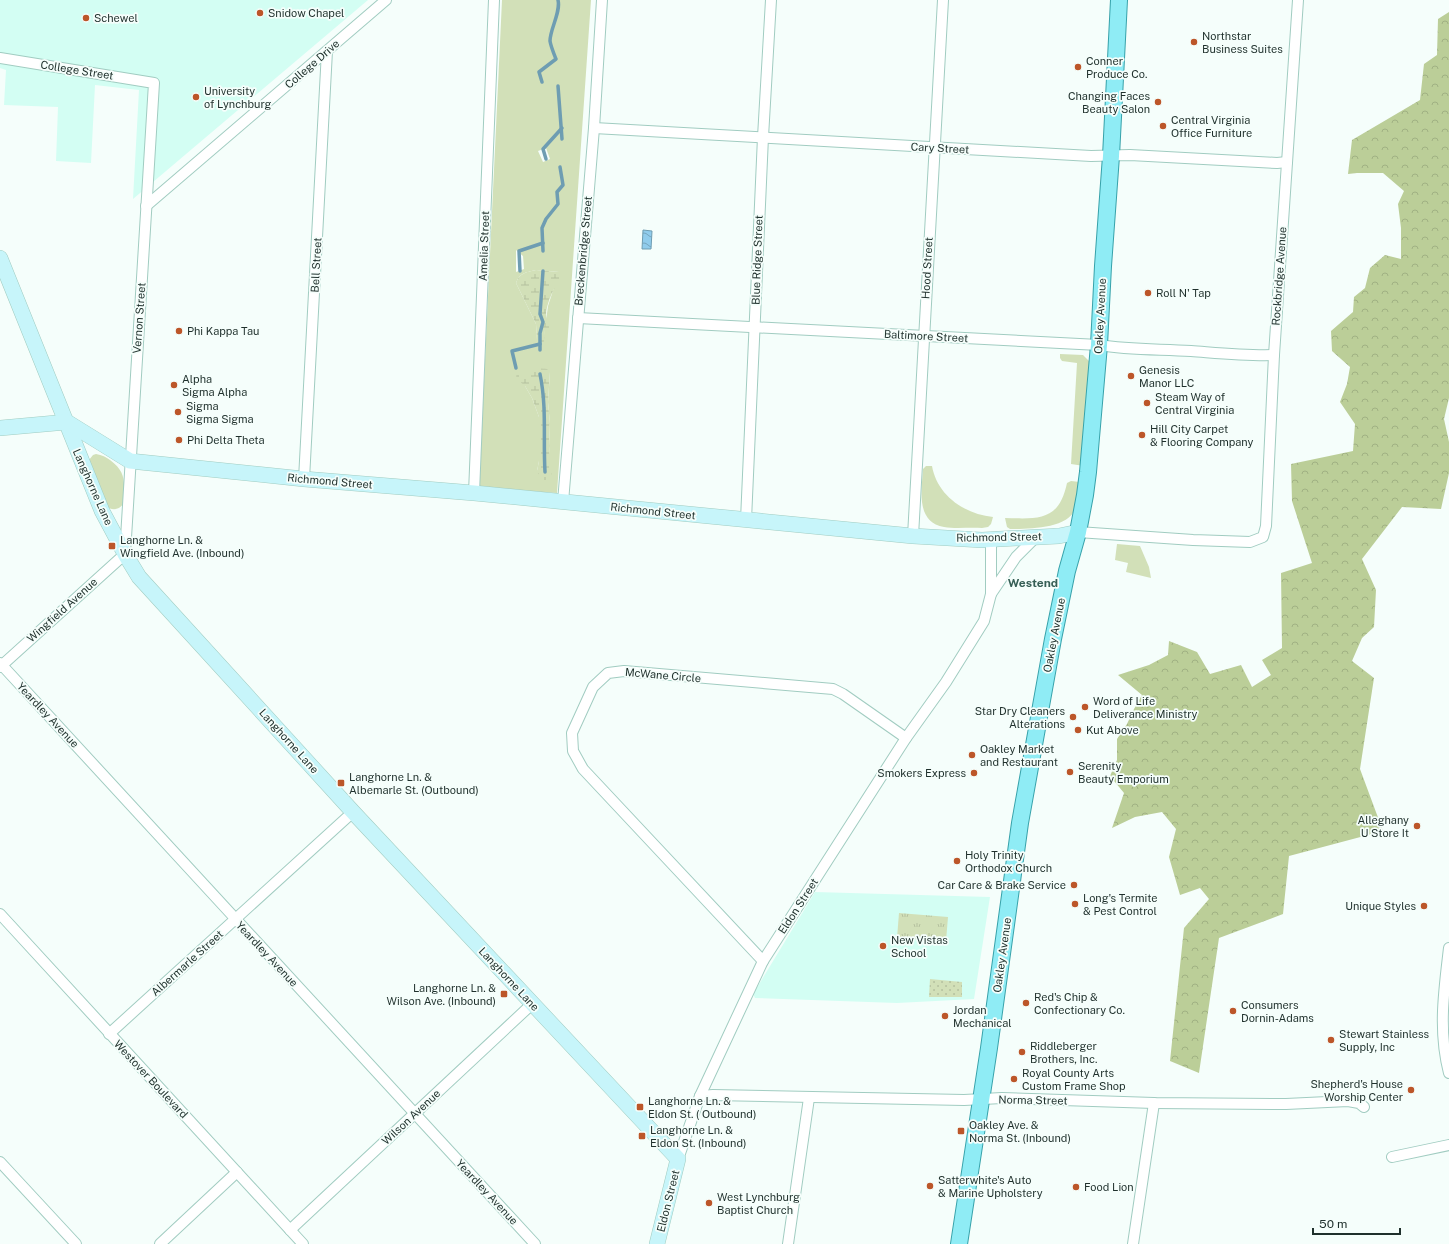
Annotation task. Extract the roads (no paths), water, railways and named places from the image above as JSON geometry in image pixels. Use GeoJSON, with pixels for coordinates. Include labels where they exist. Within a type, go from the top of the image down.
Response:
{"type":"FeatureCollection","features":[{"type":"Feature","properties":{"kind":"main road","name":"Oakley Avenue"},"geometry":{"type":"LineString","coordinates":[[959,1244],[982,1099],[1020,823],[1053,639],[1067,571],[1078,532],[1091,451],[1111,156],[1119,0]]}},
{"type":"Feature","properties":{"kind":"street","name":"College Drive"},"geometry":{"type":"LineString","coordinates":[[146,206],[386,0]]}},
{"type":"Feature","properties":{"kind":"street","name":"Amelia Street"},"geometry":{"type":"LineString","coordinates":[[474,493],[494,0]]}},
{"type":"Feature","properties":{"kind":"street","name":"Breckenbridge Street"},"geometry":{"type":"LineString","coordinates":[[563,502],[594,128],[602,0]]}},
{"type":"Feature","properties":{"kind":"street","name":"Blue Ridge Street"},"geometry":{"type":"LineString","coordinates":[[746,520],[763,137],[771,0]]}},
{"type":"Feature","properties":{"kind":"street","name":"Hood Street"},"geometry":{"type":"LineString","coordinates":[[912,536],[943,0]]}},
{"type":"Feature","properties":{"kind":"street","name":"Rockbridge Avenue"},"geometry":{"type":"LineString","coordinates":[[1250,542],[1263,536],[1266,526],[1274,355],[1298,0]]}},
{"type":"Feature","properties":{"kind":"street","name":"Bell Street"},"geometry":{"type":"LineString","coordinates":[[304,479],[327,51]]}},
{"type":"Feature","properties":{"kind":"street","name":"College Street"},"geometry":{"type":"LineString","coordinates":[[0,58],[154,83]]}},
{"type":"Feature","properties":{"kind":"street","name":"Vernon Street"},"geometry":{"type":"LineString","coordinates":[[124,554],[154,83]]}},
{"type":"Feature","properties":{"kind":"street","name":"Cary Street"},"geometry":{"type":"LineString","coordinates":[[594,128],[1090,156],[1130,155],[1277,163],[1287,162]]}},
{"type":"Feature","properties":{"kind":"street","name":"Langhorne Lane"},"geometry":{"type":"LineString","coordinates":[[0,258],[102,511],[124,554],[139,577],[354,812],[678,1159]]}},
{"type":"Feature","properties":{"kind":"street","name":"Baltimore Street"},"geometry":{"type":"LineString","coordinates":[[578,318],[1099,344],[1120,348],[1260,356],[1274,355]]}},
{"type":"Feature","properties":{"kind":"street","name":"Richmond Street"},"geometry":{"type":"LineString","coordinates":[[67,422],[130,461],[304,479],[474,493],[912,536],[991,539],[1059,536],[1078,532],[1193,540],[1250,542]]}},
{"type":"Feature","properties":{"kind":"street"},"geometry":{"type":"LineString","coordinates":[[0,428],[67,422]]}},
{"type":"Feature","properties":{"kind":"street","name":"Eldon Street"},"geometry":{"type":"LineString","coordinates":[[991,594],[1016,557],[1036,537]]}},
{"type":"Feature","properties":{"kind":"street","name":"Eldon Street"},"geometry":{"type":"LineString","coordinates":[[657,1244],[678,1159],[700,1096],[763,961],[906,738],[946,682],[984,621],[991,594],[991,539]]}},
{"type":"Feature","properties":{"kind":"street","name":"Wingfield Avenue"},"geometry":{"type":"LineString","coordinates":[[1,665],[124,554]]}},
{"type":"Feature","properties":{"kind":"street","name":"Yeardley Avenue"},"geometry":{"type":"LineString","coordinates":[[1,665],[535,1244]]}},
{"type":"Feature","properties":{"kind":"street","name":"McWane Circle"},"geometry":{"type":"LineString","coordinates":[[763,961],[576,759],[573,751],[572,734],[593,687],[608,674],[624,671],[833,689],[849,698],[906,738]]}},
{"type":"Feature","properties":{"kind":"street","name":"Albermarle Street"},"geometry":{"type":"LineString","coordinates":[[109,1034],[354,812]]}},
{"type":"Feature","properties":{"kind":"street","name":"Westover Boulevard"},"geometry":{"type":"LineString","coordinates":[[0,914],[303,1244]]}},
{"type":"Feature","properties":{"kind":"street"},"geometry":{"type":"LineString","coordinates":[[1449,948],[1443,1042],[1449,1073]]}},
{"type":"Feature","properties":{"kind":"street","name":"Wilson Avenue"},"geometry":{"type":"LineString","coordinates":[[290,1230],[532,1004]]}},
{"type":"Feature","properties":{"kind":"street","name":"Norma Street"},"geometry":{"type":"LineString","coordinates":[[700,1096],[713,1095],[941,1100],[1002,1098],[1154,1103],[1286,1104],[1348,1102],[1359,1103],[1364,1107]]}},
{"type":"Feature","properties":{"kind":"street"},"geometry":{"type":"LineString","coordinates":[[788,1244],[809,1098]]}},
{"type":"Feature","properties":{"kind":"street"},"geometry":{"type":"LineString","coordinates":[[1133,1244],[1154,1103]]}},
{"type":"Feature","properties":{"kind":"street"},"geometry":{"type":"LineString","coordinates":[[1392,1157],[1449,1145]]}},
{"type":"Feature","properties":{"kind":"street"},"geometry":{"type":"LineString","coordinates":[[0,1162],[76,1244]]}},
{"type":"Feature","properties":{"kind":"street"},"geometry":{"type":"LineString","coordinates":[[160,1244],[237,1172]]}},
{"type":"Feature","properties":{"kind":"water"},"geometry":{"type":"Polygon","coordinates":[[[643,230],[652,231],[651,249],[642,249],[643,230]]]}},
{"type":"Feature","properties":{"kind":"waterway"},"geometry":{"type":"LineString","coordinates":[[542,82],[539,72],[556,59],[550,41],[550,36],[557,15],[559,5],[558,0]]}},
{"type":"Feature","properties":{"kind":"waterway"},"geometry":{"type":"LineString","coordinates":[[558,86],[562,139]]}},
{"type":"Feature","properties":{"kind":"waterway"},"geometry":{"type":"LineString","coordinates":[[546,159],[543,149],[562,128]]}},
{"type":"Feature","properties":{"kind":"waterway"},"geometry":{"type":"LineString","coordinates":[[543,251],[542,228],[546,219],[558,204],[557,192],[563,185],[560,167]]}},
{"type":"Feature","properties":{"kind":"waterway"},"geometry":{"type":"LineString","coordinates":[[520,271],[519,251],[543,243]]}},
{"type":"Feature","properties":{"kind":"waterway"},"geometry":{"type":"LineString","coordinates":[[540,350],[540,333],[543,322],[540,314],[543,271]]}},
{"type":"Feature","properties":{"kind":"waterway"},"geometry":{"type":"LineString","coordinates":[[516,368],[512,351],[540,344]]}},
{"type":"Feature","properties":{"kind":"waterway"},"geometry":{"type":"LineString","coordinates":[[540,374],[544,411],[545,472]]}},
{"type":"Feature","properties":{"kind":"place","name":"Snidow Chapel"},"geometry":{"type":"Point","coordinates":[260,13]}},
{"type":"Feature","properties":{"kind":"place","name":"Schewel"},"geometry":{"type":"Point","coordinates":[86,18]}},
{"type":"Feature","properties":{"kind":"place","name":"Northstar Business Suites"},"geometry":{"type":"Point","coordinates":[1194,42]}},
{"type":"Feature","properties":{"kind":"place","name":"Conner Produce Co."},"geometry":{"type":"Point","coordinates":[1078,67]}},
{"type":"Feature","properties":{"kind":"place","name":"University of Lynchburg"},"geometry":{"type":"Point","coordinates":[196,97]}},
{"type":"Feature","properties":{"kind":"place","name":"Changing Faces Beauty Salon"},"geometry":{"type":"Point","coordinates":[1158,102]}},
{"type":"Feature","properties":{"kind":"place","name":"Central Virginia Office Furniture"},"geometry":{"type":"Point","coordinates":[1163,126]}},
{"type":"Feature","properties":{"kind":"place","name":"Roll N' Tap"},"geometry":{"type":"Point","coordinates":[1148,293]}},
{"type":"Feature","properties":{"kind":"place","name":"Phi Kappa Tau"},"geometry":{"type":"Point","coordinates":[179,331]}},
{"type":"Feature","properties":{"kind":"place","name":"Genesis Manor LLC"},"geometry":{"type":"Point","coordinates":[1131,376]}},
{"type":"Feature","properties":{"kind":"place","name":"Alpha Sigma Alpha"},"geometry":{"type":"Point","coordinates":[174,385]}},
{"type":"Feature","properties":{"kind":"place","name":"Steam Way of Central Virginia"},"geometry":{"type":"Point","coordinates":[1147,403]}},
{"type":"Feature","properties":{"kind":"place","name":"Sigma Sigma Sigma"},"geometry":{"type":"Point","coordinates":[178,412]}},
{"type":"Feature","properties":{"kind":"place","name":"Hill City Carpet & Flooring Company"},"geometry":{"type":"Point","coordinates":[1142,435]}},
{"type":"Feature","properties":{"kind":"place","name":"Phi Delta Theta"},"geometry":{"type":"Point","coordinates":[179,440]}},
{"type":"Feature","properties":{"kind":"place","name":"Langhorne Ln. & Wingfield Ave. (Inbound)"},"geometry":{"type":"Point","coordinates":[112,546]}},
{"type":"Feature","properties":{"kind":"place","name":"Word of Life Deliverance Ministry"},"geometry":{"type":"Point","coordinates":[1085,707]}},
{"type":"Feature","properties":{"kind":"place","name":"Star Dry Cleaners Alterations"},"geometry":{"type":"Point","coordinates":[1073,717]}},
{"type":"Feature","properties":{"kind":"place","name":"Kut Above"},"geometry":{"type":"Point","coordinates":[1078,730]}},
{"type":"Feature","properties":{"kind":"place","name":"Oakley Market and Restaurant"},"geometry":{"type":"Point","coordinates":[972,755]}},
{"type":"Feature","properties":{"kind":"place","name":"Serenity Beauty Emporium"},"geometry":{"type":"Point","coordinates":[1070,772]}},
{"type":"Feature","properties":{"kind":"place","name":"Smokers Express"},"geometry":{"type":"Point","coordinates":[974,773]}},
{"type":"Feature","properties":{"kind":"place","name":"Langhorne Ln. & Albemarle St. (Outbound)"},"geometry":{"type":"Point","coordinates":[341,783]}},
{"type":"Feature","properties":{"kind":"place","name":"Alleghany U Store It"},"geometry":{"type":"Point","coordinates":[1417,826]}},
{"type":"Feature","properties":{"kind":"place","name":"Holy Trinity Orthodox Church"},"geometry":{"type":"Point","coordinates":[957,861]}},
{"type":"Feature","properties":{"kind":"place","name":"Car Care & Brake Service"},"geometry":{"type":"Point","coordinates":[1074,885]}},
{"type":"Feature","properties":{"kind":"place","name":"Long's Termite & Pest Control"},"geometry":{"type":"Point","coordinates":[1075,904]}},
{"type":"Feature","properties":{"kind":"place","name":"Unique Styles"},"geometry":{"type":"Point","coordinates":[1424,906]}},
{"type":"Feature","properties":{"kind":"place","name":"New Vistas School"},"geometry":{"type":"Point","coordinates":[883,946]}},
{"type":"Feature","properties":{"kind":"place","name":"Langhorne Ln. & Wilson Ave. (Inbound)"},"geometry":{"type":"Point","coordinates":[504,994]}},
{"type":"Feature","properties":{"kind":"place","name":"Red's Chip & Confectionary Co."},"geometry":{"type":"Point","coordinates":[1026,1003]}},
{"type":"Feature","properties":{"kind":"place","name":"Consumers Dornin-Adams"},"geometry":{"type":"Point","coordinates":[1233,1011]}},
{"type":"Feature","properties":{"kind":"place","name":"Jordan Mechanical"},"geometry":{"type":"Point","coordinates":[945,1016]}},
{"type":"Feature","properties":{"kind":"place","name":"Stewart Stainless Supply, Inc"},"geometry":{"type":"Point","coordinates":[1331,1040]}},
{"type":"Feature","properties":{"kind":"place","name":"Riddleberger Brothers, Inc."},"geometry":{"type":"Point","coordinates":[1022,1052]}},
{"type":"Feature","properties":{"kind":"place","name":"Royal County Arts Custom Frame Shop"},"geometry":{"type":"Point","coordinates":[1014,1079]}},
{"type":"Feature","properties":{"kind":"place","name":"Shepherd's House Worship Center"},"geometry":{"type":"Point","coordinates":[1411,1090]}},
{"type":"Feature","properties":{"kind":"place","name":"Langhorne Ln. & Eldon St. ( Outbound)"},"geometry":{"type":"Point","coordinates":[640,1107]}},
{"type":"Feature","properties":{"kind":"place","name":"Oakley Ave. & Norma St. (Inbound)"},"geometry":{"type":"Point","coordinates":[961,1131]}},
{"type":"Feature","properties":{"kind":"place","name":"Langhorne Ln. & Eldon St. (Inbound)"},"geometry":{"type":"Point","coordinates":[642,1136]}},
{"type":"Feature","properties":{"kind":"place","name":"Satterwhite's Auto & Marine Upholstery"},"geometry":{"type":"Point","coordinates":[930,1186]}},
{"type":"Feature","properties":{"kind":"place","name":"Food Lion"},"geometry":{"type":"Point","coordinates":[1076,1187]}},
{"type":"Feature","properties":{"kind":"place","name":"West Lynchburg Baptist Church"},"geometry":{"type":"Point","coordinates":[709,1203]}},
{"type":"Feature","properties":{"kind":"district","name":"Westend"},"geometry":{"type":"Point","coordinates":[1033,583]}}]}
